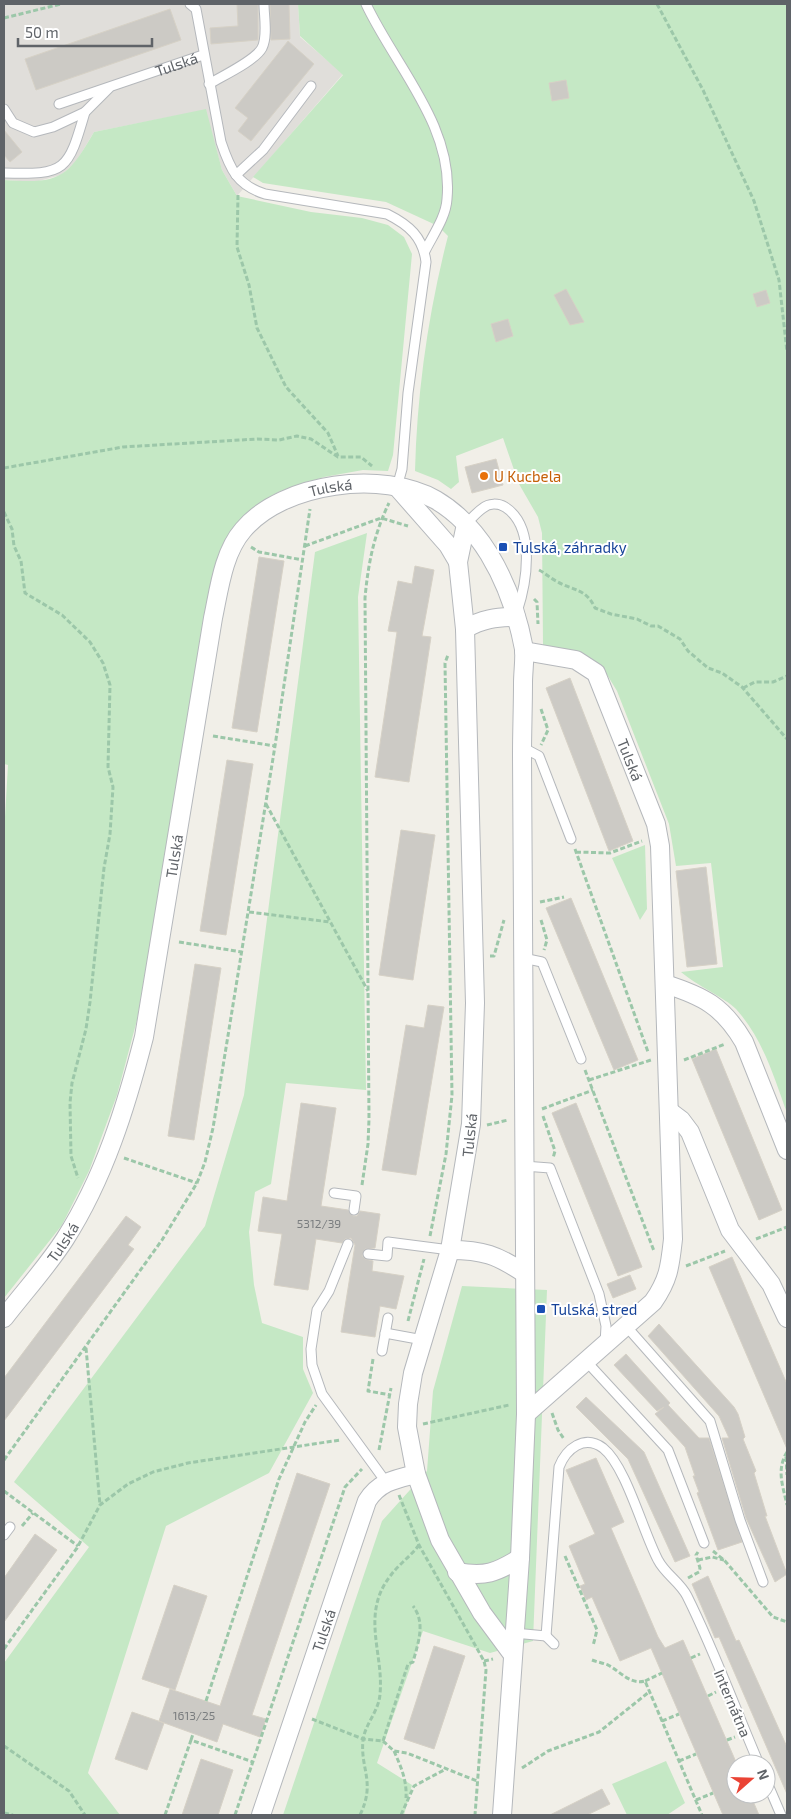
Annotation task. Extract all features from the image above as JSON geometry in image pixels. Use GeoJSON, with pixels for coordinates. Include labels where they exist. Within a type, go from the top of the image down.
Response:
{"type":"FeatureCollection","features":[{"type":"Feature","properties":{"kind":"street","name":"Tulská"},"geometry":{"type":"LineString","coordinates":[[4,1318],[64,1240],[86,1203],[114,1138],[131,1086],[144,1037],[213,618],[222,576],[232,548],[242,530],[256,517],[276,505],[313,491],[352,483],[397,487],[436,500],[466,524],[488,553],[499,573],[516,617],[524,651],[522,747],[524,1273],[520,1558],[502,1815]]}},
{"type":"Feature","properties":{"kind":"street","name":"Tulská"},"geometry":{"type":"LineString","coordinates":[[397,487],[448,545],[458,562]]}},
{"type":"Feature","properties":{"kind":"street","name":"Tulská"},"geometry":{"type":"LineString","coordinates":[[466,524],[458,562],[465,629],[474,965],[474,1062],[471,1124],[450,1250],[413,1373],[407,1427],[416,1474],[440,1540],[482,1614],[513,1656]]}},
{"type":"Feature","properties":{"kind":"street"},"geometry":{"type":"LineString","coordinates":[[465,629],[478,621],[497,617],[516,617]]}},
{"type":"Feature","properties":{"kind":"street","name":"Tulská"},"geometry":{"type":"LineString","coordinates":[[521,1409],[586,1362],[653,1302],[663,1288],[669,1273],[673,1239],[669,1111],[658,1064],[664,984],[659,835],[596,673],[576,660],[524,651]]}},
{"type":"Feature","properties":{"kind":"street"},"geometry":{"type":"LineString","coordinates":[[664,984],[696,994],[712,1004],[736,1028],[744,1042],[787,1150]]}},
{"type":"Feature","properties":{"kind":"street"},"geometry":{"type":"LineString","coordinates":[[669,1111],[681,1120],[690,1132],[730,1230],[771,1284],[787,1318]]}},
{"type":"Feature","properties":{"kind":"street"},"geometry":{"type":"LineString","coordinates":[[450,1250],[488,1253],[502,1259],[524,1273]]}},
{"type":"Feature","properties":{"kind":"street","name":"Tulská"},"geometry":{"type":"LineString","coordinates":[[261,1815],[366,1501],[374,1489],[390,1481],[416,1474]]}},
{"type":"Feature","properties":{"kind":"street"},"geometry":{"type":"LineString","coordinates":[[457,1572],[476,1575],[490,1574],[520,1558]]}},
{"type":"Feature","properties":{"kind":"lane"},"geometry":{"type":"LineString","coordinates":[[190,4],[196,9],[204,55]]}},
{"type":"Feature","properties":{"kind":"lane"},"geometry":{"type":"LineString","coordinates":[[209,84],[253,57],[262,48],[265,35],[264,4]]}},
{"type":"Feature","properties":{"kind":"lane"},"geometry":{"type":"LineString","coordinates":[[366,4],[436,131],[444,157],[447,198],[444,213],[425,251],[425,275],[408,393],[402,469],[397,487]]}},
{"type":"Feature","properties":{"kind":"lane","name":"Tulská"},"geometry":{"type":"LineString","coordinates":[[59,104],[204,55],[221,142],[228,163],[236,176],[249,189],[264,194],[387,214],[413,230],[425,251]]}},
{"type":"Feature","properties":{"kind":"lane"},"geometry":{"type":"LineString","coordinates":[[4,109],[13,123],[34,132],[54,127],[85,112],[111,86]]}},
{"type":"Feature","properties":{"kind":"lane"},"geometry":{"type":"LineString","coordinates":[[236,176],[263,150],[311,86]]}},
{"type":"Feature","properties":{"kind":"lane"},"geometry":{"type":"LineString","coordinates":[[4,173],[37,174],[56,170],[68,159],[85,112]]}},
{"type":"Feature","properties":{"kind":"lane"},"geometry":{"type":"LineString","coordinates":[[466,524],[483,508],[492,504],[501,504],[510,510],[522,529],[525,541],[524,592],[516,617]]}},
{"type":"Feature","properties":{"kind":"lane"},"geometry":{"type":"LineString","coordinates":[[522,747],[539,756],[571,839]]}},
{"type":"Feature","properties":{"kind":"lane"},"geometry":{"type":"LineString","coordinates":[[523,958],[542,962],[581,1059]]}},
{"type":"Feature","properties":{"kind":"lane"},"geometry":{"type":"LineString","coordinates":[[524,1166],[550,1168],[599,1294],[606,1326],[605,1344]]}},
{"type":"Feature","properties":{"kind":"lane"},"geometry":{"type":"LineString","coordinates":[[334,1193],[356,1196],[354,1210]]}},
{"type":"Feature","properties":{"kind":"lane"},"geometry":{"type":"LineString","coordinates":[[368,1254],[387,1256],[388,1242],[450,1250]]}},
{"type":"Feature","properties":{"kind":"lane"},"geometry":{"type":"LineString","coordinates":[[348,1244],[329,1291],[317,1310],[311,1350],[312,1365],[322,1394],[390,1481]]}},
{"type":"Feature","properties":{"kind":"lane"},"geometry":{"type":"LineString","coordinates":[[382,1351],[388,1318]]}},
{"type":"Feature","properties":{"kind":"lane"},"geometry":{"type":"LineString","coordinates":[[626,1326],[710,1421],[740,1520],[763,1582]]}},
{"type":"Feature","properties":{"kind":"lane"},"geometry":{"type":"LineString","coordinates":[[385,1333],[423,1340]]}},
{"type":"Feature","properties":{"kind":"lane"},"geometry":{"type":"LineString","coordinates":[[586,1362],[668,1450],[704,1543]]}},
{"type":"Feature","properties":{"kind":"lane","name":"Internátna"},"geometry":{"type":"LineString","coordinates":[[546,1636],[559,1467],[563,1458],[573,1447],[584,1442],[595,1443],[605,1449],[616,1464],[658,1562],[686,1594],[755,1754]]}},
{"type":"Feature","properties":{"kind":"lane"},"geometry":{"type":"LineString","coordinates":[[4,1535],[10,1527]]}},
{"type":"Feature","properties":{"kind":"lane"},"geometry":{"type":"LineString","coordinates":[[514,1633],[546,1636],[554,1644]]}},
{"type":"Feature","properties":{"kind":"lane"},"geometry":{"type":"LineString","coordinates":[[776,1803],[781,1815]]}},
{"type":"Feature","properties":{"kind":"path"},"geometry":{"type":"LineString","coordinates":[[4,18],[61,4]]}},
{"type":"Feature","properties":{"kind":"path"},"geometry":{"type":"LineString","coordinates":[[657,4],[703,90],[754,201],[779,280],[787,352]]}},
{"type":"Feature","properties":{"kind":"path"},"geometry":{"type":"LineString","coordinates":[[236,176],[240,206],[237,247],[249,285],[257,328],[286,387],[328,433],[338,457]]}},
{"type":"Feature","properties":{"kind":"path"},"geometry":{"type":"LineString","coordinates":[[4,468],[123,447],[257,439],[279,440],[298,436],[311,439],[338,457],[361,457],[376,469]]}},
{"type":"Feature","properties":{"kind":"path"},"geometry":{"type":"LineString","coordinates":[[356,1196],[362,1191],[368,1144],[369,992],[365,598],[367,567],[381,518],[397,487]]}},
{"type":"Feature","properties":{"kind":"path"},"geometry":{"type":"LineString","coordinates":[[4,1460],[162,1240],[197,1183],[205,1162],[213,1128],[266,804],[313,491]]}},
{"type":"Feature","properties":{"kind":"path"},"geometry":{"type":"LineString","coordinates":[[4,512],[12,529],[14,546],[21,561],[25,593],[62,615],[90,642],[103,663],[110,685],[108,767],[113,787],[110,834],[104,868],[86,1029],[72,1083],[70,1103],[70,1156],[86,1203]]}},
{"type":"Feature","properties":{"kind":"path"},"geometry":{"type":"LineString","coordinates":[[305,546],[381,518],[412,527]]}},
{"type":"Feature","properties":{"kind":"path"},"geometry":{"type":"LineString","coordinates":[[232,548],[251,547],[259,552],[303,560]]}},
{"type":"Feature","properties":{"kind":"path"},"geometry":{"type":"LineString","coordinates":[[525,563],[556,581],[584,592],[590,598],[595,608],[611,614],[637,619],[651,626],[658,626],[680,639],[688,651],[708,668],[732,679],[743,688],[787,739]]}},
{"type":"Feature","properties":{"kind":"path"},"geometry":{"type":"LineString","coordinates":[[404,1336],[428,1247],[446,1154],[452,1095],[444,663],[451,648]]}},
{"type":"Feature","properties":{"kind":"path"},"geometry":{"type":"LineString","coordinates":[[743,688],[755,682],[773,682],[787,676]]}},
{"type":"Feature","properties":{"kind":"path"},"geometry":{"type":"LineString","coordinates":[[213,736],[275,746]]}},
{"type":"Feature","properties":{"kind":"path"},"geometry":{"type":"LineString","coordinates":[[266,804],[369,992]]}},
{"type":"Feature","properties":{"kind":"path"},"geometry":{"type":"LineString","coordinates":[[571,839],[658,1064]]}},
{"type":"Feature","properties":{"kind":"path"},"geometry":{"type":"LineString","coordinates":[[576,852],[610,853],[648,839]]}},
{"type":"Feature","properties":{"kind":"path"},"geometry":{"type":"LineString","coordinates":[[537,902],[564,897]]}},
{"type":"Feature","properties":{"kind":"path"},"geometry":{"type":"LineString","coordinates":[[248,912],[330,922]]}},
{"type":"Feature","properties":{"kind":"path"},"geometry":{"type":"LineString","coordinates":[[474,965],[484,964],[483,956],[494,956],[506,913],[522,912]]}},
{"type":"Feature","properties":{"kind":"path"},"geometry":{"type":"LineString","coordinates":[[179,942],[242,952]]}},
{"type":"Feature","properties":{"kind":"path"},"geometry":{"type":"LineString","coordinates":[[589,1080],[658,1064],[729,1043]]}},
{"type":"Feature","properties":{"kind":"path"},"geometry":{"type":"LineString","coordinates":[[581,1059],[655,1254]]}},
{"type":"Feature","properties":{"kind":"path"},"geometry":{"type":"LineString","coordinates":[[540,1109],[555,1151],[550,1168]]}},
{"type":"Feature","properties":{"kind":"path"},"geometry":{"type":"LineString","coordinates":[[120,1157],[197,1183]]}},
{"type":"Feature","properties":{"kind":"path"},"geometry":{"type":"LineString","coordinates":[[757,1238],[787,1226]]}},
{"type":"Feature","properties":{"kind":"path"},"geometry":{"type":"LineString","coordinates":[[693,1264],[712,1256]]}},
{"type":"Feature","properties":{"kind":"path"},"geometry":{"type":"LineString","coordinates":[[86,1348],[100,1505]]}},
{"type":"Feature","properties":{"kind":"path"},"geometry":{"type":"LineString","coordinates":[[372,1370],[368,1391],[409,1398]]}},
{"type":"Feature","properties":{"kind":"path"},"geometry":{"type":"LineString","coordinates":[[378,1456],[392,1387]]}},
{"type":"Feature","properties":{"kind":"path"},"geometry":{"type":"LineString","coordinates":[[206,1701],[280,1479],[305,1422],[319,1401]]}},
{"type":"Feature","properties":{"kind":"path"},"geometry":{"type":"LineString","coordinates":[[551,1408],[558,1430]]}},
{"type":"Feature","properties":{"kind":"path"},"geometry":{"type":"LineString","coordinates":[[416,1426],[521,1409]]}},
{"type":"Feature","properties":{"kind":"path"},"geometry":{"type":"LineString","coordinates":[[4,1650],[78,1546],[100,1505],[128,1484],[153,1472],[188,1463],[344,1439]]}},
{"type":"Feature","properties":{"kind":"path"},"geometry":{"type":"LineString","coordinates":[[787,1453],[787,1475]]}},
{"type":"Feature","properties":{"kind":"path"},"geometry":{"type":"LineString","coordinates":[[787,1453],[781,1464],[780,1476],[787,1504]]}},
{"type":"Feature","properties":{"kind":"path"},"geometry":{"type":"LineString","coordinates":[[235,1815],[346,1487],[365,1467]]}},
{"type":"Feature","properties":{"kind":"path"},"geometry":{"type":"LineString","coordinates":[[390,1481],[420,1544],[484,1661],[486,1670],[475,1815]]}},
{"type":"Feature","properties":{"kind":"path"},"geometry":{"type":"LineString","coordinates":[[4,1490],[78,1546]]}},
{"type":"Feature","properties":{"kind":"path"},"geometry":{"type":"LineString","coordinates":[[680,1586],[699,1572],[696,1555],[704,1543],[725,1560],[773,1617],[787,1622]]}},
{"type":"Feature","properties":{"kind":"path"},"geometry":{"type":"LineString","coordinates":[[360,1815],[365,1805],[368,1778],[363,1739],[379,1704],[380,1691],[374,1637],[377,1605],[382,1589],[391,1574],[420,1544]]}},
{"type":"Feature","properties":{"kind":"path"},"geometry":{"type":"LineString","coordinates":[[564,1554],[597,1630],[593,1646]]}},
{"type":"Feature","properties":{"kind":"path"},"geometry":{"type":"LineString","coordinates":[[698,1560],[712,1557],[725,1560]]}},
{"type":"Feature","properties":{"kind":"path"},"geometry":{"type":"LineString","coordinates":[[383,1740],[408,1664],[413,1662],[420,1637],[420,1618],[413,1606]]}},
{"type":"Feature","properties":{"kind":"path"},"geometry":{"type":"LineString","coordinates":[[484,1661],[493,1659]]}},
{"type":"Feature","properties":{"kind":"path"},"geometry":{"type":"LineString","coordinates":[[592,1660],[608,1665],[630,1680],[638,1682],[645,1681],[662,1673]]}},
{"type":"Feature","properties":{"kind":"path"},"geometry":{"type":"LineString","coordinates":[[645,1681],[702,1815]]}},
{"type":"Feature","properties":{"kind":"path"},"geometry":{"type":"LineString","coordinates":[[517,1773],[527,1764],[548,1751],[599,1732],[649,1692]]}},
{"type":"Feature","properties":{"kind":"path"},"geometry":{"type":"LineString","coordinates":[[662,1721],[679,1714]]}},
{"type":"Feature","properties":{"kind":"path"},"geometry":{"type":"LineString","coordinates":[[310,1718],[363,1739],[383,1740],[394,1751],[407,1786],[406,1801]]}},
{"type":"Feature","properties":{"kind":"path"},"geometry":{"type":"LineString","coordinates":[[165,1815],[194,1734]]}},
{"type":"Feature","properties":{"kind":"path"},"geometry":{"type":"LineString","coordinates":[[191,1740],[253,1762]]}},
{"type":"Feature","properties":{"kind":"path"},"geometry":{"type":"LineString","coordinates":[[4,1746],[68,1791],[85,1815]]}},
{"type":"Feature","properties":{"kind":"path"},"geometry":{"type":"LineString","coordinates":[[394,1751],[407,1753],[444,1770],[477,1781]]}},
{"type":"Feature","properties":{"kind":"path"},"geometry":{"type":"LineString","coordinates":[[679,1761],[696,1754]]}},
{"type":"Feature","properties":{"kind":"path"},"geometry":{"type":"LineString","coordinates":[[401,1815],[414,1786],[444,1770]]}},
{"type":"Feature","properties":{"kind":"path"},"geometry":{"type":"LineString","coordinates":[[696,1800],[713,1793]]}},
{"type":"Feature","properties":{"kind":"path"},"geometry":{"type":"LineString","coordinates":[[4,1813],[14,1815]]}},
{"type":"Feature","properties":{"kind":"shaded area"},"geometry":{"type":"Polygon","coordinates":[[[4,4],[298,4],[300,37],[343,74],[237,196],[222,170],[205,110],[94,132],[76,162],[61,175],[35,182],[4,180],[4,4]]]}},
{"type":"Feature","properties":{"kind":"green space"},"geometry":{"type":"Polygon","coordinates":[[[298,4],[787,4],[787,1113],[761,1046],[736,1009],[681,972],[723,967],[711,863],[676,866],[669,824],[617,691],[603,668],[579,652],[543,645],[542,533],[538,517],[519,484],[503,438],[456,456],[459,482],[451,489],[438,480],[415,471],[418,412],[429,324],[448,236],[438,226],[386,202],[263,183],[253,177],[343,75],[300,36],[298,4]]]}},
{"type":"Feature","properties":{"kind":"green space"},"geometry":{"type":"Polygon","coordinates":[[[206,109],[222,170],[237,196],[311,212],[362,218],[388,225],[404,237],[412,254],[393,455],[388,471],[363,470],[324,477],[278,492],[244,515],[224,548],[206,617],[137,1020],[117,1095],[89,1171],[62,1225],[4,1298],[4,834],[8,765],[4,764],[4,180],[37,181],[60,175],[76,160],[94,132],[206,109]]]}},
{"type":"Feature","properties":{"kind":"green space"},"geometry":{"type":"Polygon","coordinates":[[[367,533],[358,597],[366,1090],[286,1083],[271,1184],[255,1192],[249,1232],[254,1285],[262,1323],[303,1337],[303,1369],[313,1393],[269,1473],[166,1526],[88,1773],[120,1815],[4,1815],[4,1663],[89,1547],[14,1482],[205,1226],[244,1095],[315,552],[367,533]]]}},
{"type":"Feature","properties":{"kind":"green space"},"geometry":{"type":"Polygon","coordinates":[[[645,845],[647,909],[640,920],[612,858],[645,845]]]}},
{"type":"Feature","properties":{"kind":"green space"},"geometry":{"type":"Polygon","coordinates":[[[462,1286],[547,1290],[533,1641],[490,1653],[423,1631],[377,1763],[412,1785],[404,1815],[283,1815],[382,1521],[427,1471],[433,1391],[462,1286]]]}},
{"type":"Feature","properties":{"kind":"green space"},"geometry":{"type":"Polygon","coordinates":[[[666,1761],[685,1803],[667,1815],[627,1815],[612,1784],[666,1761]]]}},
{"type":"Feature","properties":{"kind":"building"},"geometry":{"type":"Polygon","coordinates":[[[237,4],[258,4],[258,40],[211,44],[210,28],[238,26],[237,4]]]}},
{"type":"Feature","properties":{"kind":"building"},"geometry":{"type":"Polygon","coordinates":[[[270,4],[289,4],[290,39],[271,40],[270,4]]]}},
{"type":"Feature","properties":{"kind":"building"},"geometry":{"type":"Polygon","coordinates":[[[170,9],[181,40],[36,90],[25,59],[170,9]]]}},
{"type":"Feature","properties":{"kind":"building"},"geometry":{"type":"Polygon","coordinates":[[[288,41],[314,64],[251,141],[238,131],[248,118],[235,108],[288,41]]]}},
{"type":"Feature","properties":{"kind":"building"},"geometry":{"type":"Polygon","coordinates":[[[566,80],[569,98],[552,101],[549,83],[566,80]]]}},
{"type":"Feature","properties":{"kind":"building"},"geometry":{"type":"Polygon","coordinates":[[[4,130],[22,152],[10,162],[4,155],[4,130]]]}},
{"type":"Feature","properties":{"kind":"building"},"geometry":{"type":"Polygon","coordinates":[[[566,289],[584,322],[570,325],[554,295],[566,289]]]}},
{"type":"Feature","properties":{"kind":"building"},"geometry":{"type":"Polygon","coordinates":[[[766,290],[770,303],[757,307],[753,294],[766,290]]]}},
{"type":"Feature","properties":{"kind":"building"},"geometry":{"type":"Polygon","coordinates":[[[508,319],[513,336],[496,342],[491,324],[508,319]]]}},
{"type":"Feature","properties":{"kind":"building","name":"U Kucbela"},"geometry":{"type":"Polygon","coordinates":[[[496,459],[503,485],[472,493],[465,467],[496,459]]]}},
{"type":"Feature","properties":{"kind":"building"},"geometry":{"type":"Polygon","coordinates":[[[259,557],[284,561],[257,732],[232,728],[259,557]]]}},
{"type":"Feature","properties":{"kind":"building"},"geometry":{"type":"Polygon","coordinates":[[[415,566],[434,570],[422,636],[431,637],[409,782],[375,777],[397,632],[388,631],[398,581],[412,584],[415,566]]]}},
{"type":"Feature","properties":{"kind":"building"},"geometry":{"type":"Polygon","coordinates":[[[570,678],[633,841],[609,851],[546,688],[570,678]]]}},
{"type":"Feature","properties":{"kind":"building"},"geometry":{"type":"Polygon","coordinates":[[[227,760],[253,764],[226,935],[200,931],[227,760]]]}},
{"type":"Feature","properties":{"kind":"building"},"geometry":{"type":"Polygon","coordinates":[[[401,830],[435,835],[413,980],[379,975],[401,830]]]}},
{"type":"Feature","properties":{"kind":"building"},"geometry":{"type":"Polygon","coordinates":[[[706,867],[717,964],[687,967],[676,871],[706,867]]]}},
{"type":"Feature","properties":{"kind":"building"},"geometry":{"type":"Polygon","coordinates":[[[571,898],[638,1060],[614,1070],[546,908],[571,898]]]}},
{"type":"Feature","properties":{"kind":"building"},"geometry":{"type":"Polygon","coordinates":[[[195,964],[221,968],[194,1140],[168,1136],[195,964]]]}},
{"type":"Feature","properties":{"kind":"building"},"geometry":{"type":"Polygon","coordinates":[[[428,1005],[444,1007],[416,1175],[382,1170],[406,1025],[424,1028],[428,1005]]]}},
{"type":"Feature","properties":{"kind":"building"},"geometry":{"type":"Polygon","coordinates":[[[716,1049],[782,1210],[759,1220],[692,1059],[716,1049]]]}},
{"type":"Feature","properties":{"kind":"building"},"geometry":{"type":"Polygon","coordinates":[[[301,1103],[336,1108],[321,1206],[348,1210],[353,1216],[357,1216],[360,1211],[380,1214],[375,1248],[365,1249],[362,1256],[373,1261],[372,1271],[404,1276],[396,1309],[380,1306],[375,1337],[341,1332],[355,1245],[351,1238],[345,1239],[342,1243],[316,1239],[308,1290],[274,1285],[282,1234],[258,1231],[263,1197],[287,1201],[301,1103]]]}},
{"type":"Feature","properties":{"kind":"building"},"geometry":{"type":"Polygon","coordinates":[[[576,1103],[642,1267],[618,1276],[552,1113],[576,1103]]]}},
{"type":"Feature","properties":{"kind":"building"},"geometry":{"type":"Polygon","coordinates":[[[126,1216],[141,1227],[128,1245],[134,1249],[4,1421],[4,1378],[126,1216]]]}},
{"type":"Feature","properties":{"kind":"building"},"geometry":{"type":"Polygon","coordinates":[[[732,1257],[787,1384],[787,1449],[709,1267],[732,1257]]]}},
{"type":"Feature","properties":{"kind":"building"},"geometry":{"type":"Polygon","coordinates":[[[630,1275],[636,1289],[613,1298],[607,1284],[630,1275]]]}},
{"type":"Feature","properties":{"kind":"building"},"geometry":{"type":"Polygon","coordinates":[[[659,1324],[734,1407],[738,1414],[745,1437],[743,1439],[756,1471],[754,1473],[767,1516],[765,1516],[787,1574],[775,1582],[746,1518],[722,1438],[729,1438],[719,1416],[648,1336],[659,1324]]]}},
{"type":"Feature","properties":{"kind":"building"},"geometry":{"type":"Polygon","coordinates":[[[626,1354],[670,1403],[668,1405],[699,1438],[709,1438],[742,1542],[718,1550],[697,1493],[699,1492],[693,1476],[695,1476],[685,1447],[655,1414],[664,1407],[657,1411],[614,1365],[626,1354]]]}},
{"type":"Feature","properties":{"kind":"building"},"geometry":{"type":"Polygon","coordinates":[[[586,1397],[644,1452],[690,1556],[675,1562],[628,1459],[576,1407],[586,1397]]]}},
{"type":"Feature","properties":{"kind":"building"},"geometry":{"type":"Polygon","coordinates":[[[596,1458],[624,1522],[611,1528],[658,1637],[665,1648],[683,1640],[733,1754],[726,1754],[726,1804],[754,1804],[759,1815],[723,1815],[651,1648],[620,1661],[592,1597],[586,1600],[580,1586],[585,1584],[569,1546],[595,1534],[566,1470],[596,1458]]]}},
{"type":"Feature","properties":{"kind":"building"},"geometry":{"type":"Polygon","coordinates":[[[297,1473],[330,1484],[252,1715],[266,1719],[260,1737],[223,1724],[217,1742],[159,1721],[170,1689],[220,1706],[297,1473]]]}},
{"type":"Feature","properties":{"kind":"building"},"geometry":{"type":"Polygon","coordinates":[[[35,1534],[57,1550],[4,1622],[4,1578],[35,1534]]]}},
{"type":"Feature","properties":{"kind":"building"},"geometry":{"type":"Polygon","coordinates":[[[708,1576],[736,1641],[739,1640],[787,1747],[787,1794],[776,1769],[776,1754],[770,1754],[719,1637],[715,1638],[692,1584],[708,1576]]]}},
{"type":"Feature","properties":{"kind":"building"},"geometry":{"type":"Polygon","coordinates":[[[174,1585],[207,1596],[175,1690],[142,1679],[174,1585]]]}},
{"type":"Feature","properties":{"kind":"building"},"geometry":{"type":"Polygon","coordinates":[[[434,1646],[465,1656],[434,1749],[404,1739],[434,1646]]]}},
{"type":"Feature","properties":{"kind":"building"},"geometry":{"type":"Polygon","coordinates":[[[132,1712],[164,1723],[147,1770],[115,1759],[132,1712]]]}},
{"type":"Feature","properties":{"kind":"building"},"geometry":{"type":"Polygon","coordinates":[[[201,1759],[233,1770],[218,1815],[182,1815],[201,1759]]]}},
{"type":"Feature","properties":{"kind":"building"},"geometry":{"type":"Polygon","coordinates":[[[602,1789],[610,1804],[587,1815],[550,1815],[602,1789]]]}},
{"type":"Feature","properties":{"kind":"place","name":"U Kucbela"},"geometry":{"type":"Point","coordinates":[484,476]}},
{"type":"Feature","properties":{"kind":"place","name":"Tulská, záhradky"},"geometry":{"type":"Point","coordinates":[503,547]}},
{"type":"Feature","properties":{"kind":"place","name":"Tulská, stred"},"geometry":{"type":"Point","coordinates":[541,1309]}}]}
